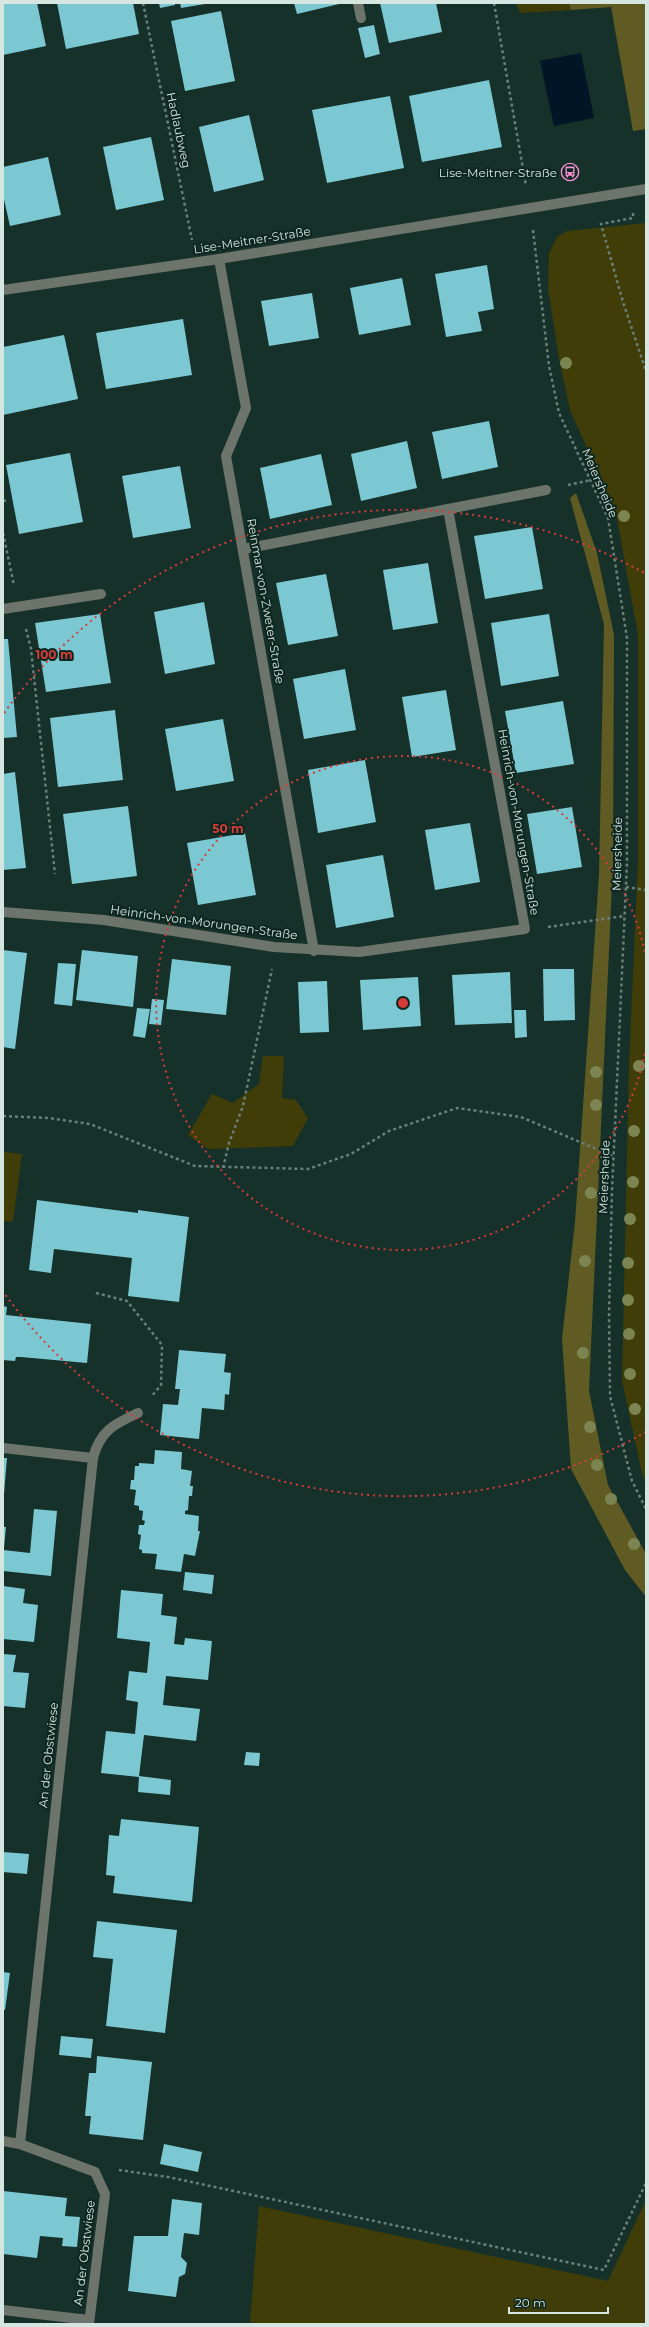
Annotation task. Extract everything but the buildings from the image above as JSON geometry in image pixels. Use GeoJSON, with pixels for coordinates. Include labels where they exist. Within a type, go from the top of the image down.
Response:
{"type":"FeatureCollection","features":[{"type":"Feature","properties":{"kind":"street"},"geometry":{"type":"LineString","coordinates":[[358,3],[361,18]]}},
{"type":"Feature","properties":{"kind":"street","name":"Lise-Meitner-Straße"},"geometry":{"type":"LineString","coordinates":[[3,290],[218,259],[646,189]]}},
{"type":"Feature","properties":{"kind":"street","name":"Reinmar-von-Zweter-Straße"},"geometry":{"type":"LineString","coordinates":[[218,259],[246,408],[226,456],[244,549],[314,951]]}},
{"type":"Feature","properties":{"kind":"street"},"geometry":{"type":"LineString","coordinates":[[244,549],[546,490]]}},
{"type":"Feature","properties":{"kind":"street","name":"Heinrich-von-Morungen-Straße"},"geometry":{"type":"LineString","coordinates":[[3,912],[104,920],[274,947],[314,951],[359,952],[525,929],[448,509]]}},
{"type":"Feature","properties":{"kind":"street"},"geometry":{"type":"LineString","coordinates":[[3,608],[101,594]]}},
{"type":"Feature","properties":{"kind":"street","name":"An der Obstwiese"},"geometry":{"type":"LineString","coordinates":[[20,2144],[93,1458],[97,1443],[115,1423],[138,1413]]}},
{"type":"Feature","properties":{"kind":"street"},"geometry":{"type":"LineString","coordinates":[[3,1448],[93,1458]]}},
{"type":"Feature","properties":{"kind":"street"},"geometry":{"type":"LineString","coordinates":[[3,2142],[20,2144],[95,2172]]}},
{"type":"Feature","properties":{"kind":"street","name":"An der Obstwiese"},"geometry":{"type":"LineString","coordinates":[[89,2322],[105,2194],[95,2172]]}},
{"type":"Feature","properties":{"kind":"street"},"geometry":{"type":"LineString","coordinates":[[3,2310],[89,2322]]}},
{"type":"Feature","properties":{"kind":"path","name":"Hadlaubweg"},"geometry":{"type":"LineString","coordinates":[[143,3],[196,261]]}},
{"type":"Feature","properties":{"kind":"path","name":"Meiersheide"},"geometry":{"type":"LineString","coordinates":[[494,3],[530,207],[549,366],[559,413],[608,518],[627,638],[626,887],[613,1156],[609,1314],[610,1396],[632,1481],[646,1509]]}},
{"type":"Feature","properties":{"kind":"path"},"geometry":{"type":"LineString","coordinates":[[629,192],[633,218],[601,224],[623,302],[646,371]]}},
{"type":"Feature","properties":{"kind":"path"},"geometry":{"type":"LineString","coordinates":[[3,501],[9,500]]}},
{"type":"Feature","properties":{"kind":"path"},"geometry":{"type":"LineString","coordinates":[[3,533],[18,605],[31,649],[55,874]]}},
{"type":"Feature","properties":{"kind":"path"},"geometry":{"type":"LineString","coordinates":[[626,887],[646,890]]}},
{"type":"Feature","properties":{"kind":"path"},"geometry":{"type":"LineString","coordinates":[[569,924],[624,916]]}},
{"type":"Feature","properties":{"kind":"path"},"geometry":{"type":"LineString","coordinates":[[223,1168],[229,1143],[244,1106],[262,1022],[274,947]]}},
{"type":"Feature","properties":{"kind":"path"},"geometry":{"type":"LineString","coordinates":[[3,1116],[50,1118],[90,1124],[195,1166],[308,1170],[350,1154],[389,1131],[457,1108],[521,1117],[613,1156]]}},
{"type":"Feature","properties":{"kind":"path"},"geometry":{"type":"LineString","coordinates":[[96,1293],[127,1301],[162,1345],[161,1385],[138,1413]]}},
{"type":"Feature","properties":{"kind":"path"},"geometry":{"type":"LineString","coordinates":[[95,2172],[110,2169],[168,2177],[604,2270],[646,2183]]}},
{"type":"Feature","properties":{"kind":"shaded area"},"geometry":{"type":"Polygon","coordinates":[[[515,3],[569,3],[571,10],[521,13],[515,3]]]}},
{"type":"Feature","properties":{"kind":"shaded area"},"geometry":{"type":"Polygon","coordinates":[[[569,3],[646,3],[646,129],[633,131],[611,7],[571,10],[569,3]]]}},
{"type":"Feature","properties":{"kind":"shaded area"},"geometry":{"type":"Polygon","coordinates":[[[646,223],[646,1482],[642,1473],[622,1381],[629,1064],[638,861],[638,635],[616,513],[570,410],[559,359],[548,288],[549,253],[557,237],[567,231],[646,223]]]}},
{"type":"Feature","properties":{"kind":"shaded area"},"geometry":{"type":"Polygon","coordinates":[[[576,493],[597,553],[614,635],[613,862],[589,1391],[608,1485],[646,1554],[646,1597],[625,1570],[571,1469],[562,1339],[575,1222],[599,875],[604,624],[570,498],[576,493]]]}},
{"type":"Feature","properties":{"kind":"shaded area"},"geometry":{"type":"Polygon","coordinates":[[[263,1056],[284,1056],[282,1098],[296,1100],[308,1118],[293,1146],[208,1149],[188,1135],[212,1094],[233,1103],[259,1084],[263,1056]]]}},
{"type":"Feature","properties":{"kind":"shaded area"},"geometry":{"type":"Polygon","coordinates":[[[3,1152],[22,1154],[13,1222],[3,1221],[3,1152]]]}},
{"type":"Feature","properties":{"kind":"shaded area"},"geometry":{"type":"Polygon","coordinates":[[[646,2200],[646,2324],[263,2324],[250,2322],[259,2206],[608,2281],[646,2200]]]}},
{"type":"Feature","properties":{"kind":"water"},"geometry":{"type":"Polygon","coordinates":[[[581,53],[594,118],[554,126],[540,61],[581,53]]]}},
{"type":"Feature","properties":{"kind":"place","name":"Lise-Meitner-Straße"},"geometry":{"type":"Point","coordinates":[570,172]}}]}
